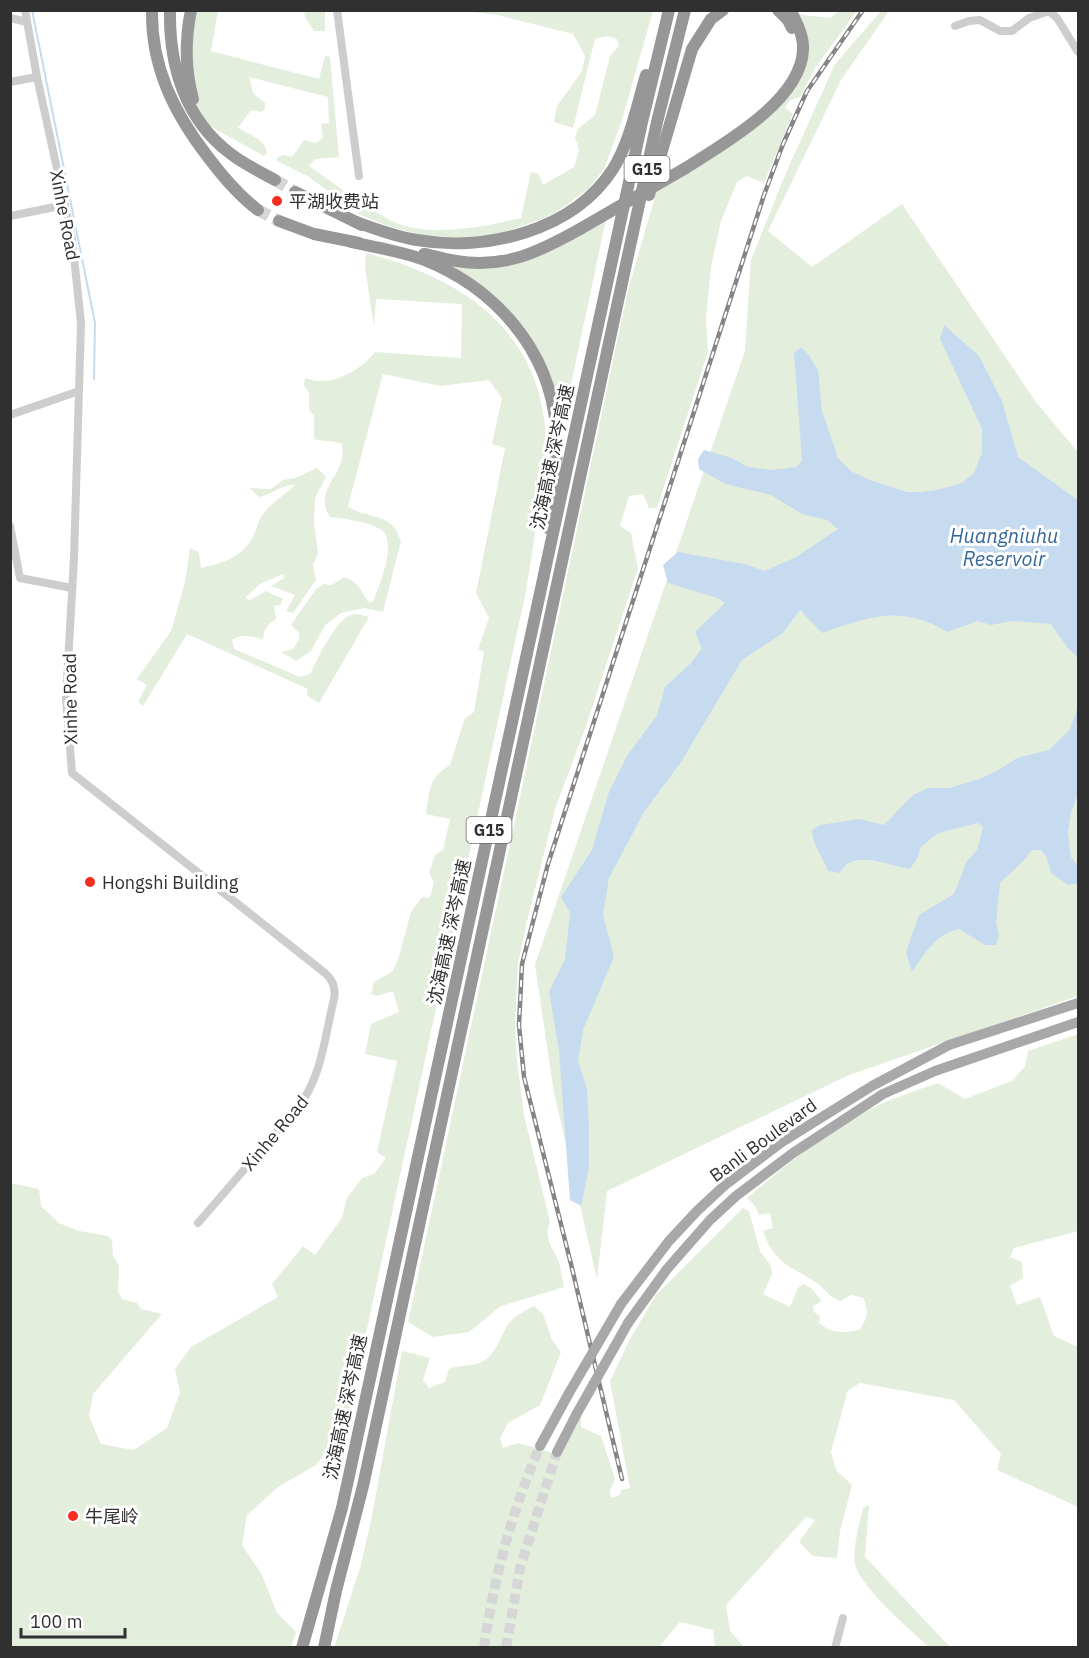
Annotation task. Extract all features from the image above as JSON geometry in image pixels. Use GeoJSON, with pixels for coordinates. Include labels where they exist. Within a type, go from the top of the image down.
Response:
{"type":"FeatureCollection","features":[{"type":"Feature","properties":{"kind":"highway"},"geometry":{"type":"LineString","coordinates":[[152,10],[155,50],[163,83],[179,117],[219,173],[258,210]]}},
{"type":"Feature","properties":{"kind":"highway"},"geometry":{"type":"LineString","coordinates":[[162,10],[164,46],[171,81],[186,117],[219,173]]}},
{"type":"Feature","properties":{"kind":"highway"},"geometry":{"type":"LineString","coordinates":[[170,10],[171,45],[178,79],[199,123],[230,154],[275,180]]}},
{"type":"Feature","properties":{"kind":"highway"},"geometry":{"type":"LineString","coordinates":[[191,10],[187,70],[194,104],[208,129],[230,154]]}},
{"type":"Feature","properties":{"kind":"highway"},"geometry":{"type":"LineString","coordinates":[[356,222],[419,241],[463,244],[518,234],[556,219],[579,205],[606,178],[619,157],[668,10]]}},
{"type":"Feature","properties":{"kind":"highway","name":"沈海高速 深岑高速"},"geometry":{"type":"LineString","coordinates":[[302,1647],[342,1508],[668,10]]}},
{"type":"Feature","properties":{"kind":"highway","name":"G15"},"geometry":{"type":"LineString","coordinates":[[612,329],[657,122],[685,10]]}},
{"type":"Feature","properties":{"kind":"highway"},"geometry":{"type":"LineString","coordinates":[[612,329],[692,49],[703,29],[723,10]]}},
{"type":"Feature","properties":{"kind":"highway"},"geometry":{"type":"LineString","coordinates":[[684,165],[753,116],[788,76],[796,57],[796,40],[788,20],[778,10]]}},
{"type":"Feature","properties":{"kind":"highway"},"geometry":{"type":"LineString","coordinates":[[351,242],[457,261],[490,262],[523,257],[542,250],[757,121],[793,80],[799,68],[803,49],[798,26],[790,10]]}},
{"type":"Feature","properties":{"kind":"highway"},"geometry":{"type":"LineString","coordinates":[[295,192],[402,242],[458,255],[490,256],[521,251],[540,245],[581,225]]}},
{"type":"Feature","properties":{"kind":"highway"},"geometry":{"type":"LineString","coordinates":[[279,221],[314,234],[422,259],[470,284],[496,304],[523,334],[543,372],[554,410],[557,449],[548,524],[521,685]]}},
{"type":"Feature","properties":{"kind":"highway","name":"沈海高速 深岑高速"},"geometry":{"type":"LineString","coordinates":[[324,1647],[368,1463],[612,329]]}},
{"type":"Feature","properties":{"kind":"main road","name":"Banli Boulevard"},"geometry":{"type":"LineString","coordinates":[[540,1446],[621,1304],[669,1241],[725,1185],[782,1142],[872,1086],[949,1045],[1078,1002]]}},
{"type":"Feature","properties":{"kind":"main road","name":"Banli Boulevard"},"geometry":{"type":"LineString","coordinates":[[557,1452],[628,1323],[667,1269],[710,1220],[736,1196],[793,1153],[883,1094],[935,1071],[1078,1022]]}},
{"type":"Feature","properties":{"kind":"street","name":"Xinhe Road"},"geometry":{"type":"LineString","coordinates":[[25,10],[72,238],[81,323],[66,698],[72,773],[325,973],[332,980],[335,989],[319,1065],[309,1091],[299,1106],[198,1223]]}},
{"type":"Feature","properties":{"kind":"street"},"geometry":{"type":"LineString","coordinates":[[337,10],[359,176]]}},
{"type":"Feature","properties":{"kind":"street"},"geometry":{"type":"LineString","coordinates":[[955,26],[980,20],[1000,31],[1012,31],[1029,18],[1049,11],[1057,18],[1078,52]]}},
{"type":"Feature","properties":{"kind":"street"},"geometry":{"type":"LineString","coordinates":[[10,18],[27,22]]}},
{"type":"Feature","properties":{"kind":"street"},"geometry":{"type":"LineString","coordinates":[[10,82],[37,77]]}},
{"type":"Feature","properties":{"kind":"street"},"geometry":{"type":"LineString","coordinates":[[10,216],[65,204]]}},
{"type":"Feature","properties":{"kind":"street"},"geometry":{"type":"LineString","coordinates":[[10,415],[79,391]]}},
{"type":"Feature","properties":{"kind":"street"},"geometry":{"type":"LineString","coordinates":[[10,526],[20,578],[72,588]]}},
{"type":"Feature","properties":{"kind":"street"},"geometry":{"type":"LineString","coordinates":[[835,1647],[843,1618]]}},
{"type":"Feature","properties":{"kind":"green space"},"geometry":{"type":"Polygon","coordinates":[[[189,10],[218,11],[211,51],[319,79],[325,56],[330,57],[339,157],[315,159],[309,166],[358,201],[390,220],[404,226],[437,230],[472,228],[521,218],[531,172],[539,174],[543,185],[574,167],[579,150],[575,137],[578,129],[595,115],[610,56],[619,46],[617,39],[607,36],[595,39],[573,128],[554,122],[557,106],[582,71],[585,56],[573,34],[497,15],[465,11],[653,11],[622,120],[604,169],[589,188],[547,217],[493,236],[432,238],[388,226],[361,215],[309,177],[277,161],[278,157],[283,155],[292,157],[304,140],[316,143],[323,138],[321,124],[329,123],[328,97],[249,77],[253,93],[265,103],[265,109],[261,112],[251,110],[238,128],[263,144],[267,152],[264,156],[204,122],[196,111],[189,10]]]}},
{"type":"Feature","properties":{"kind":"green space"},"geometry":{"type":"Polygon","coordinates":[[[304,11],[325,11],[325,31],[314,31],[304,11]]]}},
{"type":"Feature","properties":{"kind":"green space"},"geometry":{"type":"Polygon","coordinates":[[[838,11],[857,11],[815,68],[800,97],[790,100],[785,108],[793,113],[764,183],[747,176],[737,182],[721,221],[711,267],[706,318],[708,352],[657,508],[649,508],[643,494],[629,496],[620,526],[631,533],[638,568],[585,729],[556,806],[527,921],[518,964],[515,1022],[517,1061],[524,1115],[550,1222],[548,1237],[558,1261],[564,1287],[501,1306],[469,1332],[433,1337],[408,1322],[628,290],[658,186],[755,124],[802,66],[796,12],[831,18],[838,11]]]}},
{"type":"Feature","properties":{"kind":"green space"},"geometry":{"type":"Polygon","coordinates":[[[881,11],[889,11],[841,80],[768,231],[812,267],[902,204],[1036,402],[1078,452],[1078,996],[849,1075],[607,1191],[597,1279],[554,1093],[535,965],[745,351],[751,260],[785,175],[835,64],[881,11]]]}},
{"type":"Feature","properties":{"kind":"green space"},"geometry":{"type":"Polygon","coordinates":[[[607,215],[560,436],[554,408],[529,338],[450,268],[498,267],[607,215]]]}},
{"type":"Feature","properties":{"kind":"green space"},"geometry":{"type":"Polygon","coordinates":[[[366,253],[429,275],[457,290],[483,308],[505,329],[523,355],[536,385],[544,419],[545,448],[526,591],[345,1431],[316,1465],[278,1487],[247,1515],[242,1545],[262,1575],[277,1613],[296,1632],[291,1647],[11,1647],[11,1183],[39,1189],[41,1206],[59,1223],[79,1231],[108,1236],[112,1240],[113,1256],[119,1266],[118,1291],[122,1299],[137,1303],[141,1309],[162,1314],[93,1394],[89,1416],[101,1444],[134,1450],[167,1428],[180,1392],[175,1369],[191,1347],[278,1297],[272,1284],[303,1246],[315,1255],[342,1218],[347,1198],[362,1178],[374,1174],[386,1158],[377,1152],[397,1061],[365,1054],[371,1024],[399,1012],[393,991],[377,996],[371,994],[374,982],[392,972],[398,960],[411,912],[422,897],[430,898],[434,882],[429,873],[435,855],[443,850],[450,819],[426,814],[428,798],[434,780],[450,765],[465,718],[474,712],[484,652],[478,649],[489,618],[476,593],[505,448],[492,444],[502,398],[489,380],[440,386],[383,374],[348,506],[389,523],[401,541],[383,612],[365,608],[341,613],[325,625],[311,651],[296,661],[281,652],[293,649],[299,640],[299,633],[291,625],[316,589],[324,584],[332,585],[344,577],[356,584],[368,602],[373,602],[383,575],[388,552],[388,542],[380,529],[362,522],[330,517],[326,509],[326,494],[342,459],[342,444],[314,439],[314,416],[309,409],[309,393],[304,385],[305,378],[324,381],[343,376],[361,366],[375,352],[461,358],[462,304],[376,299],[374,327],[365,267],[366,253]]]}},
{"type":"Feature","properties":{"kind":"green space"},"geometry":{"type":"Polygon","coordinates":[[[317,468],[326,477],[315,498],[314,523],[318,553],[313,565],[316,580],[293,613],[286,611],[295,595],[271,586],[284,578],[283,574],[260,584],[245,598],[250,600],[266,591],[283,599],[280,605],[274,606],[276,619],[266,628],[263,640],[244,636],[232,640],[234,649],[300,677],[310,674],[328,639],[341,622],[355,614],[369,617],[319,703],[307,696],[308,689],[187,634],[143,706],[138,702],[147,685],[137,679],[171,631],[185,582],[190,548],[199,552],[201,568],[232,558],[249,543],[265,512],[295,485],[259,497],[250,488],[271,489],[283,480],[295,478],[317,468]]]}},
{"type":"Feature","properties":{"kind":"green space"},"geometry":{"type":"Polygon","coordinates":[[[1078,1034],[1078,1231],[1014,1248],[1010,1257],[1022,1262],[1023,1278],[1010,1286],[1017,1305],[1040,1297],[1054,1336],[1078,1347],[1078,1507],[997,1470],[1001,1454],[954,1400],[860,1383],[848,1390],[831,1452],[836,1470],[852,1485],[840,1531],[837,1558],[813,1556],[799,1542],[815,1520],[806,1517],[726,1605],[730,1631],[744,1647],[715,1647],[713,1630],[680,1622],[659,1647],[334,1648],[360,1568],[371,1521],[402,1351],[430,1358],[423,1380],[429,1388],[445,1382],[449,1369],[478,1364],[487,1358],[492,1354],[510,1322],[534,1306],[543,1314],[552,1340],[561,1352],[540,1405],[508,1423],[500,1438],[503,1448],[518,1443],[560,1455],[581,1415],[581,1427],[601,1436],[615,1479],[610,1491],[611,1498],[619,1496],[621,1490],[630,1488],[610,1381],[630,1339],[656,1295],[743,1208],[749,1211],[760,1251],[771,1266],[772,1274],[763,1294],[790,1307],[798,1288],[803,1284],[811,1288],[822,1301],[813,1306],[814,1312],[820,1316],[819,1323],[824,1327],[833,1331],[848,1332],[859,1330],[864,1322],[867,1311],[863,1298],[851,1295],[841,1301],[837,1300],[819,1285],[779,1259],[763,1231],[773,1228],[770,1213],[759,1215],[755,1206],[747,1198],[815,1143],[869,1110],[938,1083],[965,1099],[1012,1081],[1025,1066],[1028,1051],[1078,1034]]]}},
{"type":"Feature","properties":{"kind":"green space"},"geometry":{"type":"Polygon","coordinates":[[[869,1505],[865,1557],[950,1647],[929,1647],[887,1608],[859,1573],[854,1558],[855,1544],[863,1508],[869,1505]]]}},
{"type":"Feature","properties":{"kind":"water","name":"Huangniuhu Reservoir"},"geometry":{"type":"Polygon","coordinates":[[[944,325],[979,356],[1002,401],[1018,457],[1078,500],[1078,658],[1051,624],[1012,621],[991,625],[978,621],[947,632],[915,618],[885,616],[855,622],[822,633],[800,610],[783,633],[742,660],[681,762],[644,812],[609,878],[603,915],[614,957],[583,1030],[578,1061],[587,1089],[589,1130],[589,1167],[581,1206],[570,1200],[559,1051],[549,992],[565,959],[570,913],[561,897],[592,850],[609,792],[627,756],[657,715],[665,687],[691,663],[702,648],[695,632],[725,603],[717,598],[668,583],[663,565],[678,552],[745,564],[765,571],[796,557],[838,529],[827,520],[802,514],[771,495],[725,484],[699,469],[698,459],[704,450],[732,458],[748,467],[772,470],[797,467],[802,460],[794,353],[801,347],[818,370],[822,411],[838,458],[851,471],[867,479],[907,492],[937,490],[962,483],[974,473],[982,453],[982,429],[940,339],[944,325]]]}},
{"type":"Feature","properties":{"kind":"water"},"geometry":{"type":"Polygon","coordinates":[[[1078,706],[1078,793],[1071,813],[1068,832],[1071,857],[1078,866],[1078,883],[1068,885],[1051,873],[1046,856],[1040,850],[1032,850],[1000,883],[996,923],[999,935],[996,945],[985,945],[959,929],[951,931],[932,945],[912,972],[906,952],[919,915],[954,894],[967,861],[977,850],[983,827],[978,823],[938,833],[921,847],[910,869],[863,860],[849,863],[839,873],[828,871],[812,835],[812,830],[820,825],[859,819],[884,825],[913,795],[928,788],[949,788],[979,779],[1017,758],[1049,750],[1070,729],[1078,706]]]}},
{"type":"Feature","properties":{"kind":"waterway"},"geometry":{"type":"LineString","coordinates":[[32,10],[95,323],[94,379]]}},
{"type":"Feature","properties":{"kind":"tunnel"},"geometry":{"type":"LineString","coordinates":[[275,180],[295,192]]}},
{"type":"Feature","properties":{"kind":"tunnel"},"geometry":{"type":"LineString","coordinates":[[258,210],[279,221]]}},
{"type":"Feature","properties":{"kind":"tunnel"},"geometry":{"type":"LineString","coordinates":[[484,1648],[505,1545],[540,1446]]}},
{"type":"Feature","properties":{"kind":"tunnel"},"geometry":{"type":"LineString","coordinates":[[506,1648],[520,1568],[557,1452]]}},
{"type":"Feature","properties":{"kind":"railway"},"geometry":{"type":"LineString","coordinates":[[622,1479],[524,1077],[519,1025],[522,964],[548,864],[764,195],[783,144],[807,91],[863,10]]}},
{"type":"Feature","properties":{"kind":"place","name":"平湖收费站"},"geometry":{"type":"Point","coordinates":[277,201]}},
{"type":"Feature","properties":{"kind":"place","name":"Hongshi Building"},"geometry":{"type":"Point","coordinates":[90,882]}},
{"type":"Feature","properties":{"kind":"place","name":"牛尾岭"},"geometry":{"type":"Point","coordinates":[73,1516]}}]}
